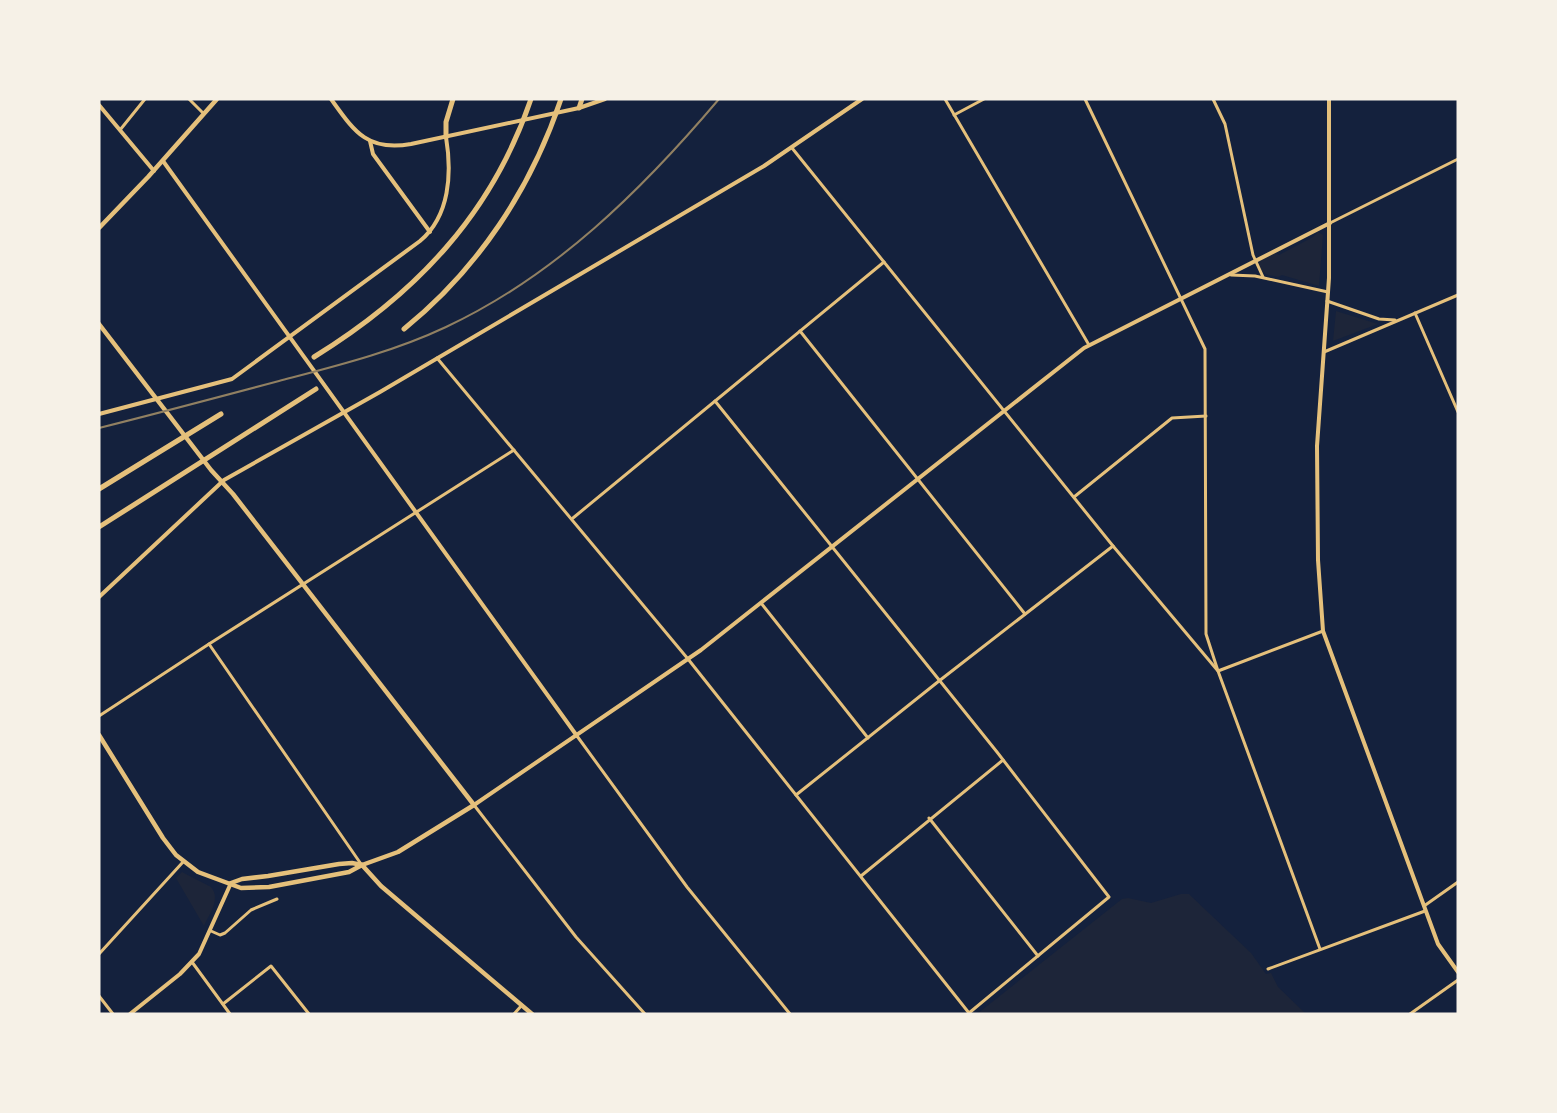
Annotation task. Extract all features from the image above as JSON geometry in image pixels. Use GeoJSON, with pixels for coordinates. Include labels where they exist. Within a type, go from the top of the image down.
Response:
{"type":"FeatureCollection","features":[{"type":"Feature","properties":{"kind":"highway"},"geometry":{"type":"LineString","coordinates":[[446,137],[446,122],[453,99]]}},
{"type":"Feature","properties":{"kind":"highway"},"geometry":{"type":"LineString","coordinates":[[314,357],[364,324],[392,302],[426,271],[454,239],[477,209],[497,175],[516,138],[531,99]]}},
{"type":"Feature","properties":{"kind":"highway"},"geometry":{"type":"LineString","coordinates":[[404,329],[450,288],[496,231],[527,179],[546,140],[561,99]]}},
{"type":"Feature","properties":{"kind":"highway"},"geometry":{"type":"LineString","coordinates":[[579,108],[582,99]]}},
{"type":"Feature","properties":{"kind":"highway"},"geometry":{"type":"LineString","coordinates":[[99,528],[316,389]]}},
{"type":"Feature","properties":{"kind":"highway"},"geometry":{"type":"LineString","coordinates":[[99,489],[220,414]]}},
{"type":"Feature","properties":{"kind":"main road"},"geometry":{"type":"LineString","coordinates":[[99,228],[154,171],[217,99]]}},
{"type":"Feature","properties":{"kind":"main road"},"geometry":{"type":"LineString","coordinates":[[99,324],[474,805],[398,852],[345,873],[265,887],[242,888],[205,876],[183,862],[163,838],[99,735]]}},
{"type":"Feature","properties":{"kind":"main road"},"geometry":{"type":"LineString","coordinates":[[231,883],[242,879],[345,863],[362,865],[381,886],[532,1014]]}},
{"type":"Feature","properties":{"kind":"street"},"geometry":{"type":"LineString","coordinates":[[120,130],[145,99]]}},
{"type":"Feature","properties":{"kind":"street"},"geometry":{"type":"LineString","coordinates":[[189,99],[204,114]]}},
{"type":"Feature","properties":{"kind":"street"},"geometry":{"type":"LineString","coordinates":[[331,99],[353,129],[370,141],[383,146],[399,146],[446,137],[579,108],[605,99]]}},
{"type":"Feature","properties":{"kind":"street"},"geometry":{"type":"LineString","coordinates":[[99,597],[221,482],[764,166],[862,99]]}},
{"type":"Feature","properties":{"kind":"street"},"geometry":{"type":"LineString","coordinates":[[945,99],[1089,345]]}},
{"type":"Feature","properties":{"kind":"street"},"geometry":{"type":"LineString","coordinates":[[954,115],[984,99]]}},
{"type":"Feature","properties":{"kind":"street"},"geometry":{"type":"LineString","coordinates":[[1085,99],[1205,349],[1206,634],[1320,949]]}},
{"type":"Feature","properties":{"kind":"street"},"geometry":{"type":"LineString","coordinates":[[1213,99],[1225,124],[1254,261],[1263,277]]}},
{"type":"Feature","properties":{"kind":"street"},"geometry":{"type":"LineString","coordinates":[[1329,99],[1328,301],[1317,451],[1318,560],[1323,632],[1438,944],[1458,972]]}},
{"type":"Feature","properties":{"kind":"street"},"geometry":{"type":"LineString","coordinates":[[99,105],[154,171]]}},
{"type":"Feature","properties":{"kind":"street"},"geometry":{"type":"LineString","coordinates":[[99,414],[232,379],[430,232],[439,219],[446,201],[448,156],[446,137]]}},
{"type":"Feature","properties":{"kind":"street"},"geometry":{"type":"LineString","coordinates":[[370,141],[373,154],[430,232]]}},
{"type":"Feature","properties":{"kind":"street"},"geometry":{"type":"LineString","coordinates":[[792,148],[1113,546],[1218,671]]}},
{"type":"Feature","properties":{"kind":"street"},"geometry":{"type":"LineString","coordinates":[[645,1014],[576,937],[474,805],[688,659],[1089,345],[1458,159]]}},
{"type":"Feature","properties":{"kind":"street"},"geometry":{"type":"LineString","coordinates":[[163,160],[343,413],[687,887],[790,1014]]}},
{"type":"Feature","properties":{"kind":"street"},"geometry":{"type":"LineString","coordinates":[[573,518],[884,261]]}},
{"type":"Feature","properties":{"kind":"street"},"geometry":{"type":"LineString","coordinates":[[1231,275],[1246,274],[1328,292]]}},
{"type":"Feature","properties":{"kind":"street"},"geometry":{"type":"LineString","coordinates":[[1323,352],[1458,295]]}},
{"type":"Feature","properties":{"kind":"street"},"geometry":{"type":"LineString","coordinates":[[1328,301],[1382,320],[1402,319]]}},
{"type":"Feature","properties":{"kind":"street"},"geometry":{"type":"LineString","coordinates":[[1416,313],[1456,402],[1458,412]]}},
{"type":"Feature","properties":{"kind":"street"},"geometry":{"type":"LineString","coordinates":[[800,331],[1025,614]]}},
{"type":"Feature","properties":{"kind":"street"},"geometry":{"type":"LineString","coordinates":[[437,358],[573,518],[688,659],[968,1014],[1109,897],[1003,760],[715,401]]}},
{"type":"Feature","properties":{"kind":"street"},"geometry":{"type":"LineString","coordinates":[[1074,497],[1172,418],[1206,416]]}},
{"type":"Feature","properties":{"kind":"street"},"geometry":{"type":"LineString","coordinates":[[99,716],[208,644],[515,450]]}},
{"type":"Feature","properties":{"kind":"street"},"geometry":{"type":"LineString","coordinates":[[796,795],[1113,546]]}},
{"type":"Feature","properties":{"kind":"street"},"geometry":{"type":"LineString","coordinates":[[761,603],[868,738]]}},
{"type":"Feature","properties":{"kind":"street"},"geometry":{"type":"LineString","coordinates":[[1218,671],[1323,632]]}},
{"type":"Feature","properties":{"kind":"street"},"geometry":{"type":"LineString","coordinates":[[208,644],[362,865]]}},
{"type":"Feature","properties":{"kind":"street"},"geometry":{"type":"LineString","coordinates":[[861,876],[929,818],[1003,760]]}},
{"type":"Feature","properties":{"kind":"street"},"geometry":{"type":"LineString","coordinates":[[929,818],[1038,956]]}},
{"type":"Feature","properties":{"kind":"street"},"geometry":{"type":"LineString","coordinates":[[99,954],[183,862]]}},
{"type":"Feature","properties":{"kind":"street"},"geometry":{"type":"LineString","coordinates":[[1268,969],[1425,908],[1458,882]]}},
{"type":"Feature","properties":{"kind":"street"},"geometry":{"type":"LineString","coordinates":[[130,1014],[192,962],[211,931],[231,883]]}},
{"type":"Feature","properties":{"kind":"street"},"geometry":{"type":"LineString","coordinates":[[211,931],[221,935],[226,933],[250,910],[277,899]]}},
{"type":"Feature","properties":{"kind":"street"},"geometry":{"type":"LineString","coordinates":[[192,962],[230,1014]]}},
{"type":"Feature","properties":{"kind":"street"},"geometry":{"type":"LineString","coordinates":[[222,1004],[271,966],[309,1014]]}},
{"type":"Feature","properties":{"kind":"street"},"geometry":{"type":"LineString","coordinates":[[1410,1014],[1458,980]]}},
{"type":"Feature","properties":{"kind":"street"},"geometry":{"type":"LineString","coordinates":[[99,996],[113,1014]]}},
{"type":"Feature","properties":{"kind":"street"},"geometry":{"type":"LineString","coordinates":[[514,1014],[522,1005]]}},
{"type":"Feature","properties":{"kind":"shaded area"},"geometry":{"type":"Polygon","coordinates":[[[1318,232],[1323,235],[1319,286],[1282,275],[1278,277],[1269,275],[1262,270],[1259,264],[1262,259],[1275,253],[1279,255],[1318,232]]]}},
{"type":"Feature","properties":{"kind":"shaded area"},"geometry":{"type":"Polygon","coordinates":[[[1336,311],[1378,324],[1333,341],[1336,311]]]}},
{"type":"Feature","properties":{"kind":"shaded area"},"geometry":{"type":"Polygon","coordinates":[[[182,872],[211,887],[214,892],[215,901],[204,926],[176,878],[182,872]]]}},
{"type":"Feature","properties":{"kind":"shaded area"},"geometry":{"type":"Polygon","coordinates":[[[1181,894],[1189,894],[1251,953],[1266,974],[1271,973],[1278,987],[1306,1014],[977,1014],[1122,899],[1128,898],[1151,903],[1181,894]]]}},
{"type":"Feature","properties":{"kind":"railway"},"geometry":{"type":"LineString","coordinates":[[99,428],[364,358],[426,336],[486,306],[524,283],[560,256],[628,198],[719,99]]}}]}
